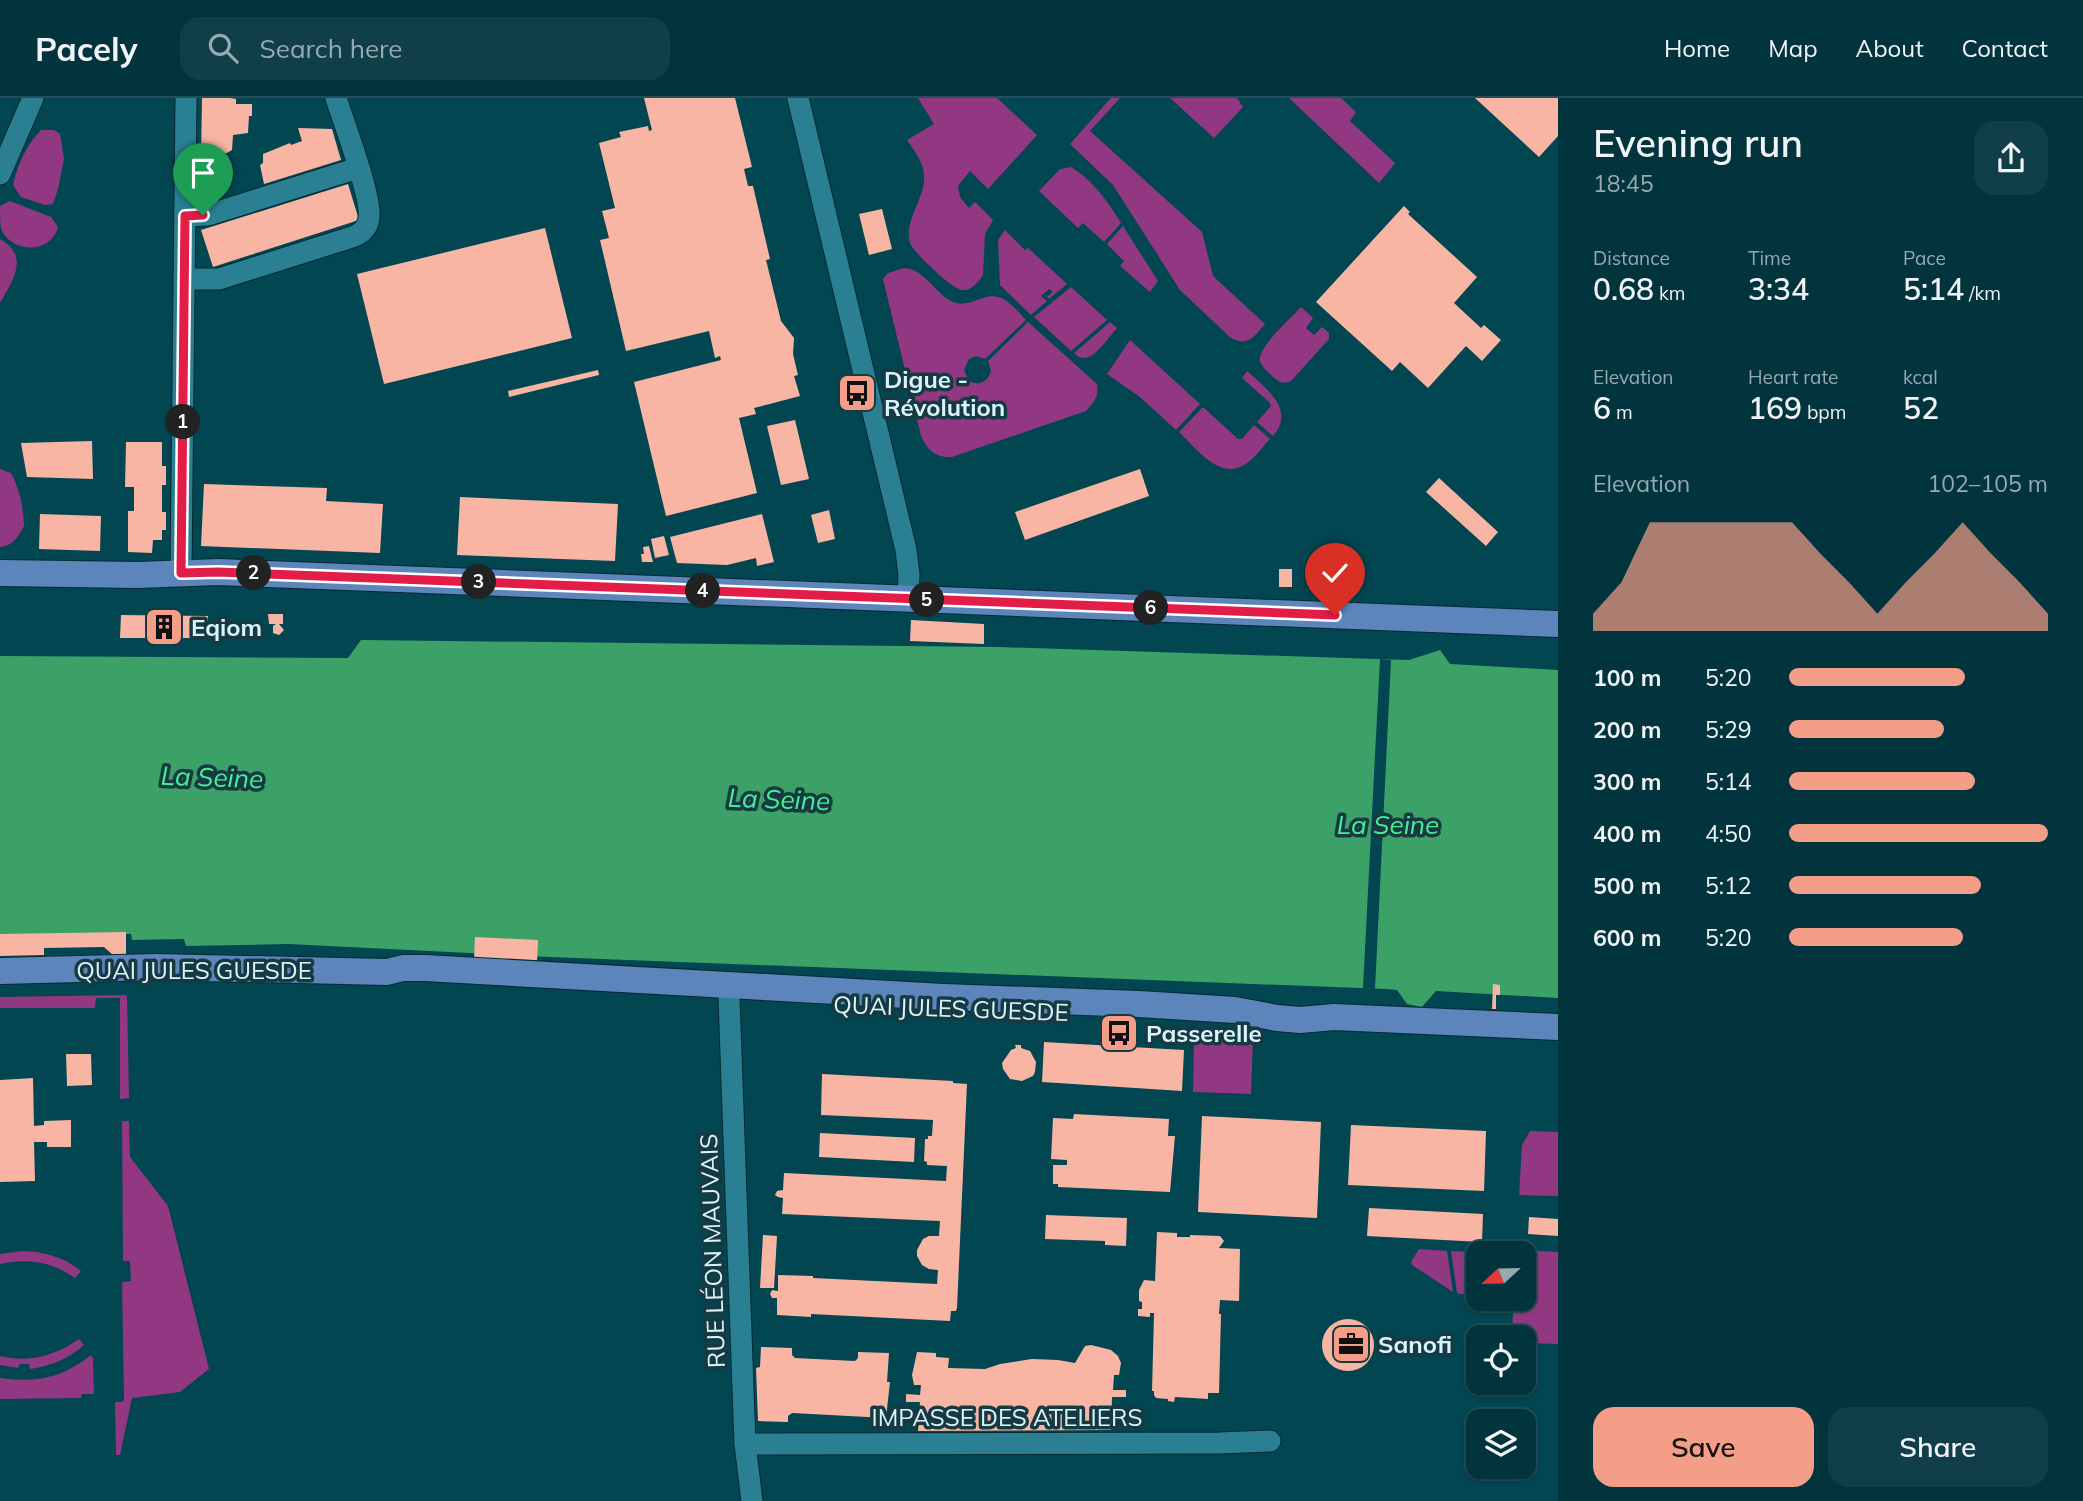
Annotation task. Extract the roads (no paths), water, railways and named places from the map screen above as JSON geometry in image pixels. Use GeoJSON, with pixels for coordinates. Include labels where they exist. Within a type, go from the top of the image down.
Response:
{"type":"FeatureCollection","features":[{"type":"Feature","properties":{"kind":"main road"},"geometry":{"type":"LineString","coordinates":[[0,564],[138,566],[174,573]]}},
{"type":"Feature","properties":{"kind":"main road"},"geometry":{"type":"LineString","coordinates":[[0,573],[138,575],[218,572],[1558,624]]}},
{"type":"Feature","properties":{"kind":"main road","name":"QUAI JULES GUESDE"},"geometry":{"type":"LineString","coordinates":[[0,971],[156,967],[387,972],[417,981],[664,998],[730,992],[943,997],[1235,1010],[1300,1020],[1334,1017],[1558,1027]]}},
{"type":"Feature","properties":{"kind":"main road","name":"QUAI JULES GUESDE"},"geometry":{"type":"LineString","coordinates":[[730,992],[1005,1013],[1026,1011],[1130,1014],[1309,1030],[1393,1029],[1558,1039]]}},
{"type":"Feature","properties":{"kind":"street"},"geometry":{"type":"LineString","coordinates":[[0,174],[33,98]]}},
{"type":"Feature","properties":{"kind":"street"},"geometry":{"type":"LineString","coordinates":[[174,573],[185,279],[186,98]]}},
{"type":"Feature","properties":{"kind":"street"},"geometry":{"type":"LineString","coordinates":[[185,279],[219,279],[356,236],[367,226],[370,212],[368,200],[336,98]]}},
{"type":"Feature","properties":{"kind":"street"},"geometry":{"type":"LineString","coordinates":[[798,98],[906,551],[908,599]]}},
{"type":"Feature","properties":{"kind":"street"},"geometry":{"type":"LineString","coordinates":[[185,216],[208,215],[358,168]]}},
{"type":"Feature","properties":{"kind":"street","name":"RUE LÉON MAUVAIS"},"geometry":{"type":"LineString","coordinates":[[730,992],[745,1444],[752,1501]]}},
{"type":"Feature","properties":{"kind":"street","name":"IMPASSE DES ATELIERS"},"geometry":{"type":"LineString","coordinates":[[745,1444],[1270,1441]]}},
{"type":"Feature","properties":{"kind":"water","name":"La Seine"},"geometry":{"type":"Polygon","coordinates":[[[361,640],[998,647],[1409,660],[1440,650],[1450,664],[1558,670],[1558,998],[1436,991],[1422,1007],[1407,1004],[1397,990],[1386,989],[550,957],[288,944],[186,946],[184,939],[132,940],[131,934],[0,936],[0,656],[348,658],[361,640]]]}},
{"type":"Feature","properties":{"kind":"place","name":"Digue - Révolution"},"geometry":{"type":"Point","coordinates":[857,393]}},
{"type":"Feature","properties":{"kind":"place","name":"Eqiom"},"geometry":{"type":"Point","coordinates":[164,627]}},
{"type":"Feature","properties":{"kind":"place","name":"Passerelle"},"geometry":{"type":"Point","coordinates":[1119,1033]}},
{"type":"Feature","properties":{"kind":"place","name":"Sanofi"},"geometry":{"type":"Point","coordinates":[1351,1344]}}]}
